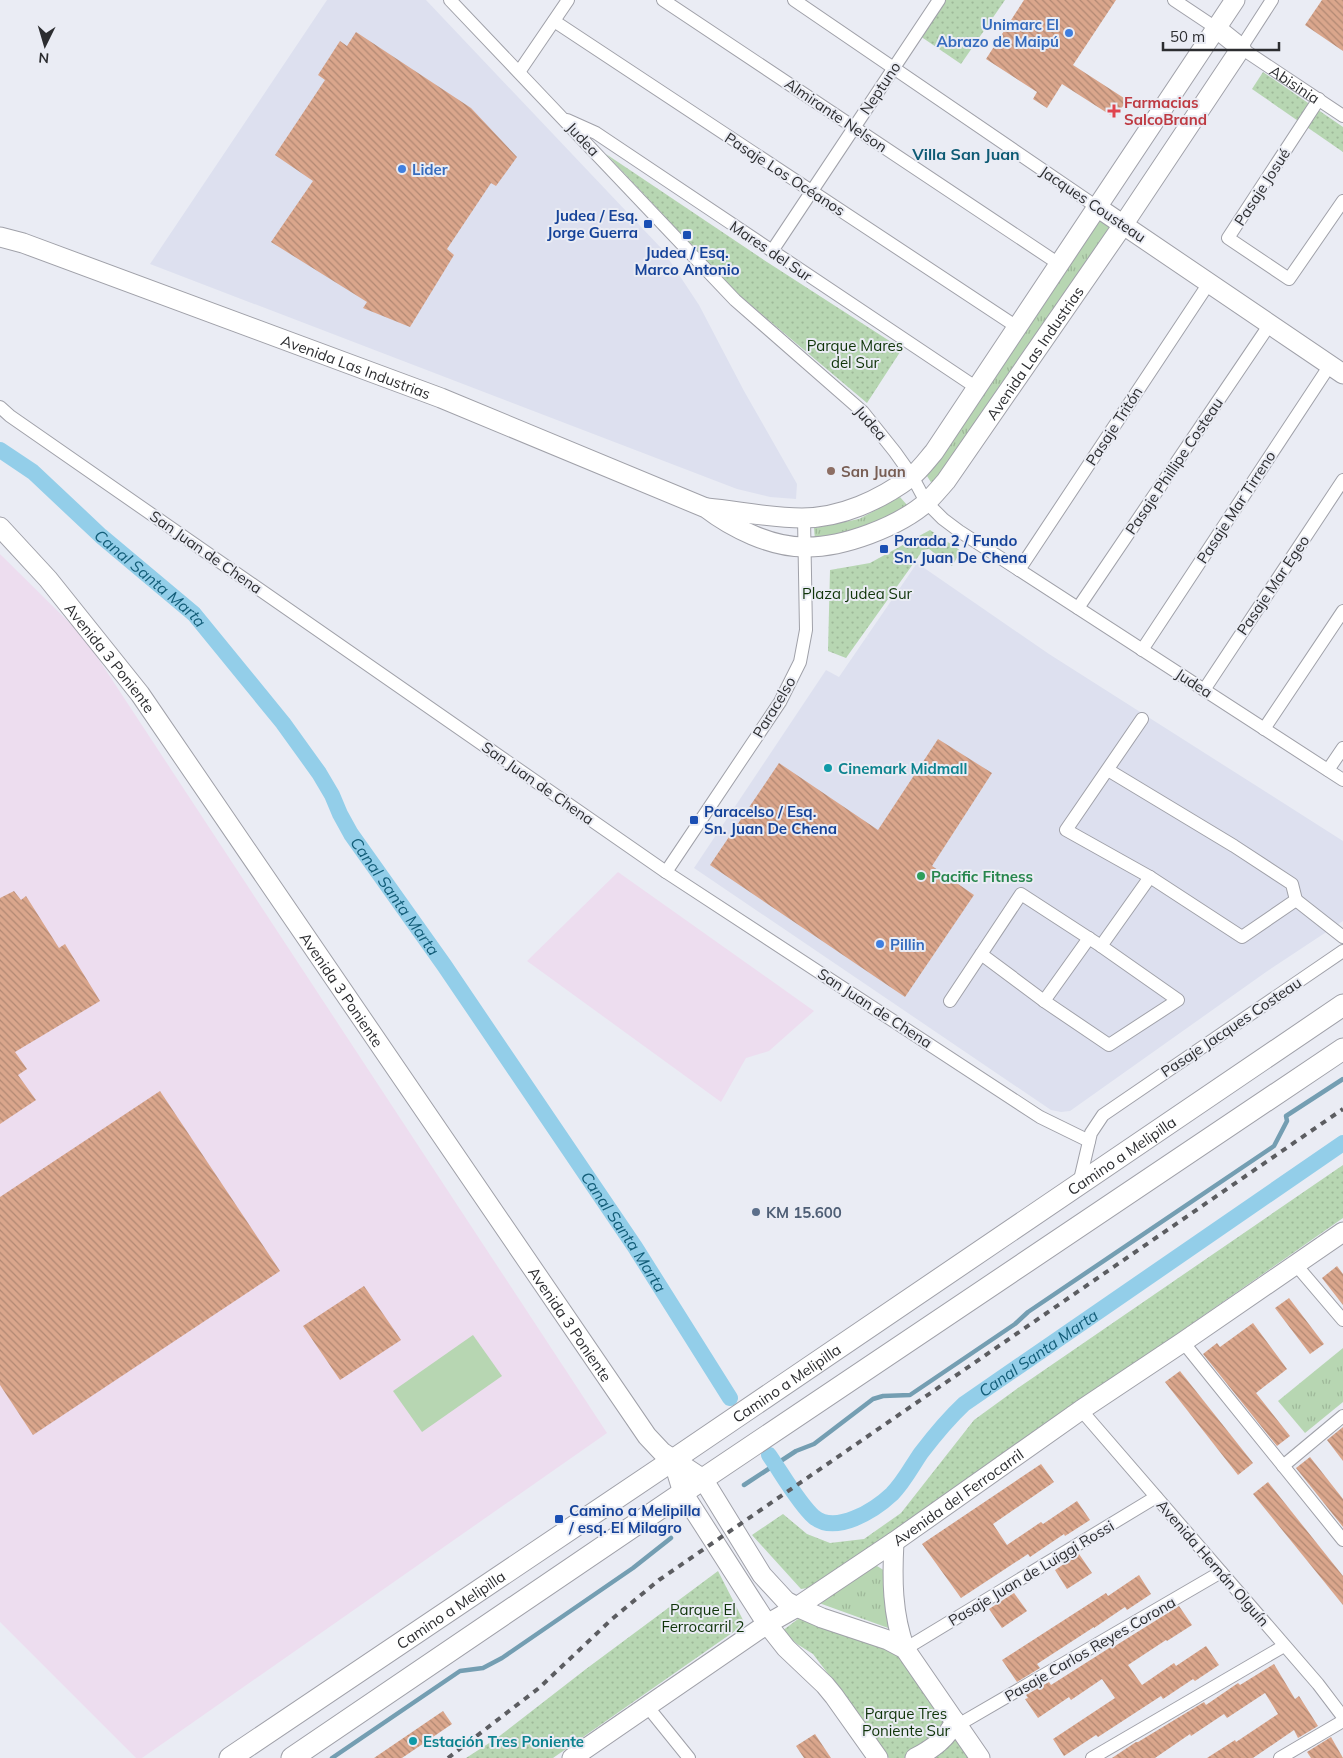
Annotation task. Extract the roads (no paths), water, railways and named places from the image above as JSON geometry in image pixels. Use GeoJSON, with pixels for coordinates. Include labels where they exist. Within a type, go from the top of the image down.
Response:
{"type":"FeatureCollection","features":[{"type":"Feature","properties":{"kind":"main road","name":"Camino a Melipilla"},"geometry":{"type":"LineString","coordinates":[[230,1758],[1343,1005]]}},
{"type":"Feature","properties":{"kind":"main road"},"geometry":{"type":"LineString","coordinates":[[292,1758],[1343,1049]]}},
{"type":"Feature","properties":{"kind":"street","name":"Judea"},"geometry":{"type":"LineString","coordinates":[[450,0],[735,300],[863,412],[912,476],[926,502],[951,526],[1343,780]]}},
{"type":"Feature","properties":{"kind":"street","name":"Almirante Nelson"},"geometry":{"type":"LineString","coordinates":[[663,0],[1059,264]]}},
{"type":"Feature","properties":{"kind":"street","name":"Jacques Cousteau"},"geometry":{"type":"LineString","coordinates":[[794,0],[1336,369]]}},
{"type":"Feature","properties":{"kind":"street","name":"Neptuno"},"geometry":{"type":"LineString","coordinates":[[772,251],[939,0]]}},
{"type":"Feature","properties":{"kind":"street","name":"Abisinia"},"geometry":{"type":"LineString","coordinates":[[1174,0],[1216,28],[1240,48],[1343,116]]}},
{"type":"Feature","properties":{"kind":"street","name":"Avenida Las Industrias"},"geometry":{"type":"LineString","coordinates":[[706,508],[772,517],[804,518],[837,513],[866,504],[912,476],[934,452],[1235,0]]}},
{"type":"Feature","properties":{"kind":"street","name":"Avenida Las Industrias"},"geometry":{"type":"LineString","coordinates":[[0,237],[23,243],[432,395],[706,508],[734,527],[784,544],[805,547],[827,545],[860,537],[893,523],[926,502],[959,463],[1123,225],[1272,0]]}},
{"type":"Feature","properties":{"kind":"street"},"geometry":{"type":"LineString","coordinates":[[519,72],[567,1]]}},
{"type":"Feature","properties":{"kind":"street","name":"Pasaje Los Océanos"},"geometry":{"type":"LineString","coordinates":[[554,21],[1017,327]]}},
{"type":"Feature","properties":{"kind":"street","name":"Pasaje Josué"},"geometry":{"type":"LineString","coordinates":[[1319,100],[1228,238],[1290,278],[1343,202]]}},
{"type":"Feature","properties":{"kind":"street","name":"Mares del Sur"},"geometry":{"type":"LineString","coordinates":[[564,118],[596,133],[976,388]]}},
{"type":"Feature","properties":{"kind":"street","name":"Pasaje Tritón"},"geometry":{"type":"LineString","coordinates":[[1019,570],[1209,283]]}},
{"type":"Feature","properties":{"kind":"street","name":"Pasaje Phillipe Costeau"},"geometry":{"type":"LineString","coordinates":[[1078,608],[1270,324]]}},
{"type":"Feature","properties":{"kind":"street","name":"Pasaje Mar Tirreno"},"geometry":{"type":"LineString","coordinates":[[1142,650],[1336,369]]}},
{"type":"Feature","properties":{"kind":"street","name":"San Juan de Chena"},"geometry":{"type":"LineString","coordinates":[[0,407],[10,416],[666,872],[1040,1117],[1088,1141]]}},
{"type":"Feature","properties":{"kind":"street","name":"Pasaje Mar Egeo"},"geometry":{"type":"LineString","coordinates":[[1204,690],[1343,480]]}},
{"type":"Feature","properties":{"kind":"street","name":"Paracelso"},"geometry":{"type":"LineString","coordinates":[[666,872],[780,702],[796,670],[802,654],[806,630],[804,518]]}},
{"type":"Feature","properties":{"kind":"street","name":"Avenida 3 Poniente"},"geometry":{"type":"LineString","coordinates":[[0,527],[48,579],[140,694],[640,1426],[655,1445],[672,1460],[703,1479],[762,1575],[780,1595],[797,1607],[836,1623],[888,1640],[905,1649],[980,1758]]}},
{"type":"Feature","properties":{"kind":"street"},"geometry":{"type":"LineString","coordinates":[[1264,729],[1343,612]]}},
{"type":"Feature","properties":{"kind":"street"},"geometry":{"type":"LineString","coordinates":[[1142,719],[1066,830],[1150,877],[1242,937],[1296,900]]}},
{"type":"Feature","properties":{"kind":"street"},"geometry":{"type":"LineString","coordinates":[[1328,770],[1343,748]]}},
{"type":"Feature","properties":{"kind":"street"},"geometry":{"type":"LineString","coordinates":[[1108,770],[1234,846],[1292,884],[1296,900],[1343,937]]}},
{"type":"Feature","properties":{"kind":"street"},"geometry":{"type":"LineString","coordinates":[[1101,946],[1150,877]]}},
{"type":"Feature","properties":{"kind":"street"},"geometry":{"type":"LineString","coordinates":[[950,1001],[981,954],[1021,894],[1101,946],[1178,1000],[1109,1045],[1044,1001],[981,954]]}},
{"type":"Feature","properties":{"kind":"street"},"geometry":{"type":"LineString","coordinates":[[1044,1001],[1089,938]]}},
{"type":"Feature","properties":{"kind":"street","name":"Pasaje Jacques Costeau"},"geometry":{"type":"LineString","coordinates":[[1088,1141],[1099,1120],[1119,1103],[1343,952]]}},
{"type":"Feature","properties":{"kind":"street"},"geometry":{"type":"LineString","coordinates":[[1079,1184],[1088,1141]]}},
{"type":"Feature","properties":{"kind":"street","name":"Avenida del Ferrocarril"},"geometry":{"type":"LineString","coordinates":[[572,1758],[767,1624],[797,1607],[894,1542],[1081,1410],[1342,1236]]}},
{"type":"Feature","properties":{"kind":"street"},"geometry":{"type":"LineString","coordinates":[[1296,1265],[1343,1320]]}},
{"type":"Feature","properties":{"kind":"street"},"geometry":{"type":"LineString","coordinates":[[1183,1342],[1343,1540]]}},
{"type":"Feature","properties":{"kind":"street","name":"Avenida Hernán Olguín"},"geometry":{"type":"LineString","coordinates":[[1081,1410],[1318,1684],[1343,1717]]}},
{"type":"Feature","properties":{"kind":"street"},"geometry":{"type":"LineString","coordinates":[[1282,1466],[1343,1416]]}},
{"type":"Feature","properties":{"kind":"street","name":"Avenida 3 Poniente"},"geometry":{"type":"LineString","coordinates":[[672,1460],[683,1493],[767,1624],[786,1648],[834,1696],[878,1758]]}},
{"type":"Feature","properties":{"kind":"street","name":"Pasaje Juan de Luiggi Rossi"},"geometry":{"type":"LineString","coordinates":[[905,1649],[1156,1497]]}},
{"type":"Feature","properties":{"kind":"street"},"geometry":{"type":"LineString","coordinates":[[894,1542],[895,1608],[897,1624],[905,1649]]}},
{"type":"Feature","properties":{"kind":"street","name":"Pasaje Carlos Reyes Corona"},"geometry":{"type":"LineString","coordinates":[[957,1723],[1221,1572]]}},
{"type":"Feature","properties":{"kind":"street"},"geometry":{"type":"LineString","coordinates":[[1092,1758],[1284,1646]]}},
{"type":"Feature","properties":{"kind":"street"},"geometry":{"type":"LineString","coordinates":[[647,1706],[689,1758]]}},
{"type":"Feature","properties":{"kind":"street"},"geometry":{"type":"LineString","coordinates":[[1280,1758],[1343,1722]]}},
{"type":"Feature","properties":{"kind":"street"},"geometry":{"type":"LineString","coordinates":[[915,1758],[942,1741],[957,1723]]}},
{"type":"Feature","properties":{"kind":"waterway","name":"Canal Santa Marta"},"geometry":{"type":"LineString","coordinates":[[0,450],[33,472],[101,536],[194,614],[283,723],[319,773],[351,834],[444,965],[635,1247],[730,1398]]}},
{"type":"Feature","properties":{"kind":"waterway"},"geometry":{"type":"LineString","coordinates":[[744,1485],[796,1451],[814,1444],[873,1399],[883,1396],[910,1395],[1015,1324],[1028,1312],[1274,1146],[1287,1121],[1286,1116],[1343,1079]]}},
{"type":"Feature","properties":{"kind":"waterway","name":"Canal Santa Marta"},"geometry":{"type":"LineString","coordinates":[[769,1455],[796,1496],[814,1517],[823,1522],[833,1523],[844,1522],[866,1513],[892,1494],[921,1453],[947,1421],[964,1404],[1343,1143]]}},
{"type":"Feature","properties":{"kind":"waterway"},"geometry":{"type":"LineString","coordinates":[[332,1758],[460,1671],[483,1668],[502,1658],[633,1568],[671,1538]]}},
{"type":"Feature","properties":{"kind":"railway"},"geometry":{"type":"LineString","coordinates":[[448,1758],[539,1688],[612,1619],[659,1580],[1343,1109]]}},
{"type":"Feature","properties":{"kind":"place","name":"Unimarc El Abrazo de Maipú"},"geometry":{"type":"Point","coordinates":[1069,33]}},
{"type":"Feature","properties":{"kind":"place","name":"Farmacias SalcoBrand"},"geometry":{"type":"Point","coordinates":[1114,111]}},
{"type":"Feature","properties":{"kind":"place","name":"Lider"},"geometry":{"type":"Point","coordinates":[402,169]}},
{"type":"Feature","properties":{"kind":"place","name":"Judea / Esq. Jorge Guerra"},"geometry":{"type":"Point","coordinates":[648,224]}},
{"type":"Feature","properties":{"kind":"place","name":"Judea / Esq. Marco Antonio"},"geometry":{"type":"Point","coordinates":[687,235]}},
{"type":"Feature","properties":{"kind":"place","name":"San Juan"},"geometry":{"type":"Point","coordinates":[831,471]}},
{"type":"Feature","properties":{"kind":"place","name":"Parada 2 / Fundo Sn. Juan De Chena"},"geometry":{"type":"Point","coordinates":[884,549]}},
{"type":"Feature","properties":{"kind":"place","name":"Cinemark Midmall"},"geometry":{"type":"Point","coordinates":[828,768]}},
{"type":"Feature","properties":{"kind":"place","name":"Paracelso / Esq. Sn. Juan De Chena"},"geometry":{"type":"Point","coordinates":[694,820]}},
{"type":"Feature","properties":{"kind":"place","name":"Pacific Fitness"},"geometry":{"type":"Point","coordinates":[921,876]}},
{"type":"Feature","properties":{"kind":"place","name":"Pillin"},"geometry":{"type":"Point","coordinates":[880,944]}},
{"type":"Feature","properties":{"kind":"place","name":"KM 15.600"},"geometry":{"type":"Point","coordinates":[756,1212]}},
{"type":"Feature","properties":{"kind":"place","name":"Camino a Melipilla / esq. El Milagro"},"geometry":{"type":"Point","coordinates":[559,1519]}},
{"type":"Feature","properties":{"kind":"place","name":"Estación Tres Poniente"},"geometry":{"type":"Point","coordinates":[413,1741]}},
{"type":"Feature","properties":{"kind":"district","name":"Villa San Juan"},"geometry":{"type":"Point","coordinates":[966,154]}},
{"type":"Feature","properties":{"kind":"park label","name":"Parque Mares del Sur"},"geometry":{"type":"Point","coordinates":[855,354]}},
{"type":"Feature","properties":{"kind":"park label","name":"Plaza Judea Sur"},"geometry":{"type":"Point","coordinates":[857,593]}},
{"type":"Feature","properties":{"kind":"park label","name":"Parque El Ferrocarril 2"},"geometry":{"type":"Point","coordinates":[703,1618]}},
{"type":"Feature","properties":{"kind":"park label","name":"Parque Tres Poniente Sur"},"geometry":{"type":"Point","coordinates":[906,1722]}}]}
